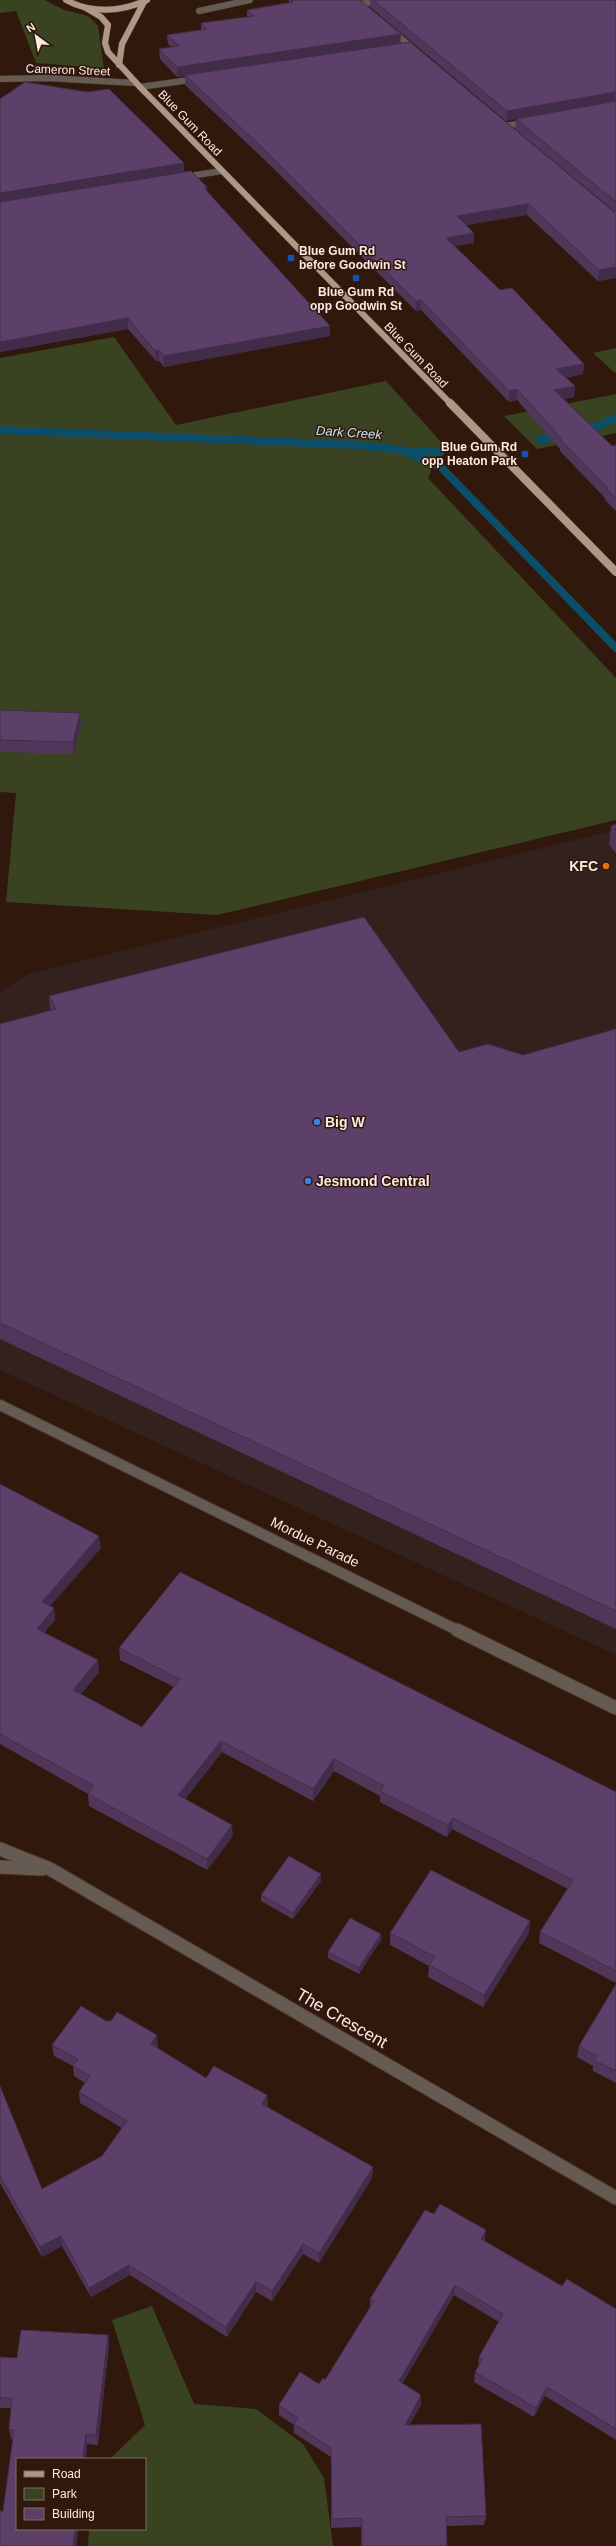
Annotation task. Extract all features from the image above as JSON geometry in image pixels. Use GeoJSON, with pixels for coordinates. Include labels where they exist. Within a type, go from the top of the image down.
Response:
{"type":"FeatureCollection","features":[{"type":"Feature","properties":{"kind":"main road","name":"Blue Gum Road"},"geometry":{"type":"LineString","coordinates":[[66,0],[86,8],[101,17],[108,25],[104,43],[108,52],[138,85],[616,572]]}},
{"type":"Feature","properties":{"kind":"main road","name":"Blue Gum Road"},"geometry":{"type":"LineString","coordinates":[[86,8],[118,9],[145,1]]}},
{"type":"Feature","properties":{"kind":"main road","name":"Blue Gum Road"},"geometry":{"type":"LineString","coordinates":[[119,64],[122,44],[145,1]]}},
{"type":"Feature","properties":{"kind":"street"},"geometry":{"type":"LineString","coordinates":[[199,11],[250,0]]}},
{"type":"Feature","properties":{"kind":"street"},"geometry":{"type":"LineString","coordinates":[[355,0],[365,9]]}},
{"type":"Feature","properties":{"kind":"street"},"geometry":{"type":"LineString","coordinates":[[360,4],[387,0]]}},
{"type":"Feature","properties":{"kind":"street"},"geometry":{"type":"LineString","coordinates":[[382,23],[422,57]]}},
{"type":"Feature","properties":{"kind":"street"},"geometry":{"type":"LineString","coordinates":[[403,48],[411,47]]}},
{"type":"Feature","properties":{"kind":"street","name":"Cameron Street"},"geometry":{"type":"LineString","coordinates":[[0,79],[138,85],[207,77]]}},
{"type":"Feature","properties":{"kind":"street"},"geometry":{"type":"LineString","coordinates":[[499,121],[510,131]]}},
{"type":"Feature","properties":{"kind":"street"},"geometry":{"type":"LineString","coordinates":[[505,126],[534,121]]}},
{"type":"Feature","properties":{"kind":"street"},"geometry":{"type":"LineString","coordinates":[[176,179],[222,171]]}},
{"type":"Feature","properties":{"kind":"street","name":"Mordue Parade"},"geometry":{"type":"LineString","coordinates":[[0,1405],[616,1708]]}},
{"type":"Feature","properties":{"kind":"street","name":"The Crescent"},"geometry":{"type":"LineString","coordinates":[[0,1849],[50,1869],[616,2198]]}},
{"type":"Feature","properties":{"kind":"street","name":"The Crescent"},"geometry":{"type":"LineString","coordinates":[[0,1868],[50,1869]]}},
{"type":"Feature","properties":{"kind":"shaded area","name":"Jesmond Central"},"geometry":{"type":"Polygon","coordinates":[[[616,830],[616,1655],[0,1370],[0,992],[28,974],[616,830]]]}},
{"type":"Feature","properties":{"kind":"green space"},"geometry":{"type":"Polygon","coordinates":[[[0,0],[45,0],[64,10],[88,16],[98,26],[104,68],[36,63],[16,11],[0,13],[0,0]]]}},
{"type":"Feature","properties":{"kind":"green space"},"geometry":{"type":"Polygon","coordinates":[[[114,337],[176,425],[386,381],[442,443],[428,478],[616,678],[616,820],[217,915],[6,902],[16,793],[0,792],[0,358],[114,337]]]}},
{"type":"Feature","properties":{"kind":"green space"},"geometry":{"type":"Polygon","coordinates":[[[616,348],[616,374],[593,353],[616,348]]]}},
{"type":"Feature","properties":{"kind":"green space"},"geometry":{"type":"Polygon","coordinates":[[[616,394],[616,433],[537,449],[504,416],[616,394]]]}},
{"type":"Feature","properties":{"kind":"green space"},"geometry":{"type":"Polygon","coordinates":[[[152,2306],[194,2404],[256,2409],[303,2444],[324,2478],[333,2546],[88,2546],[89,2530],[146,2530],[146,2458],[111,2458],[145,2425],[112,2320],[152,2306]]]}},
{"type":"Feature","properties":{"kind":"building"},"geometry":{"type":"Polygon","coordinates":[[[291,0],[360,0],[401,34],[177,67],[159,49],[179,46],[167,35],[207,29],[201,23],[254,16],[247,10],[293,2],[291,0]]]}},
{"type":"Feature","properties":{"kind":"building"},"geometry":{"type":"Polygon","coordinates":[[[373,0],[616,0],[616,92],[507,111],[373,0]]]}},
{"type":"Feature","properties":{"kind":"building"},"geometry":{"type":"Polygon","coordinates":[[[410,42],[614,212],[616,212],[616,267],[599,270],[528,204],[457,216],[474,233],[446,238],[500,290],[512,288],[584,364],[556,369],[575,386],[554,390],[612,446],[616,445],[616,498],[561,440],[562,439],[517,389],[509,391],[421,300],[416,301],[270,155],[185,75],[410,42]]]}},
{"type":"Feature","properties":{"kind":"building"},"geometry":{"type":"Polygon","coordinates":[[[25,82],[87,92],[109,89],[184,163],[0,193],[0,99],[25,82]]]}},
{"type":"Feature","properties":{"kind":"building"},"geometry":{"type":"Polygon","coordinates":[[[616,101],[616,202],[516,119],[616,101]]]}},
{"type":"Feature","properties":{"kind":"building"},"geometry":{"type":"Polygon","coordinates":[[[191,171],[207,187],[204,188],[330,326],[164,356],[159,350],[155,351],[128,318],[0,342],[0,202],[191,171]]]}},
{"type":"Feature","properties":{"kind":"building"},"geometry":{"type":"Polygon","coordinates":[[[0,710],[80,713],[73,742],[0,740],[0,710]]]}},
{"type":"Feature","properties":{"kind":"building"},"geometry":{"type":"Polygon","coordinates":[[[616,824],[616,831],[611,826],[616,824]]]}},
{"type":"Feature","properties":{"kind":"building","name":"Jesmond Central"},"geometry":{"type":"Polygon","coordinates":[[[364,917],[459,1052],[488,1044],[523,1055],[616,1029],[616,1611],[0,1323],[0,1024],[56,1009],[49,996],[364,917]]]}},
{"type":"Feature","properties":{"kind":"building"},"geometry":{"type":"Polygon","coordinates":[[[0,1484],[99,1536],[42,1602],[54,1608],[37,1629],[98,1660],[73,1690],[142,1727],[180,1679],[119,1648],[180,1572],[616,1792],[616,1971],[540,1932],[573,1880],[453,1818],[448,1825],[380,1791],[384,1786],[334,1759],[313,1789],[221,1741],[178,1795],[232,1825],[207,1859],[88,1794],[94,1786],[0,1734],[0,1484]]]}},
{"type":"Feature","properties":{"kind":"building"},"geometry":{"type":"Polygon","coordinates":[[[289,1856],[321,1874],[293,1913],[261,1895],[289,1856]]]}},
{"type":"Feature","properties":{"kind":"building"},"geometry":{"type":"Polygon","coordinates":[[[431,1870],[530,1921],[484,1995],[429,1965],[435,1957],[390,1933],[431,1870]]]}},
{"type":"Feature","properties":{"kind":"building"},"geometry":{"type":"Polygon","coordinates":[[[350,1918],[381,1934],[359,1968],[328,1952],[350,1918]]]}},
{"type":"Feature","properties":{"kind":"building"},"geometry":{"type":"Polygon","coordinates":[[[616,1984],[616,2071],[594,2060],[597,2056],[579,2046],[616,1984]]]}},
{"type":"Feature","properties":{"kind":"building"},"geometry":{"type":"Polygon","coordinates":[[[81,2006],[106,2021],[111,2021],[117,2012],[157,2035],[151,2044],[206,2078],[214,2066],[267,2095],[262,2104],[373,2167],[319,2253],[303,2244],[272,2291],[256,2282],[226,2327],[129,2265],[89,2288],[61,2236],[40,2247],[0,2176],[0,2086],[42,2189],[102,2156],[127,2121],[79,2092],[90,2076],[73,2066],[78,2059],[52,2045],[81,2006]]]}},
{"type":"Feature","properties":{"kind":"building"},"geometry":{"type":"Polygon","coordinates":[[[440,2204],[486,2230],[481,2239],[562,2286],[567,2279],[616,2309],[616,2429],[547,2387],[536,2408],[475,2372],[483,2359],[479,2357],[503,2314],[455,2285],[399,2381],[421,2395],[405,2425],[481,2424],[486,2516],[446,2517],[447,2546],[362,2546],[362,2518],[332,2519],[331,2448],[294,2424],[298,2418],[279,2405],[300,2372],[319,2384],[323,2378],[325,2380],[374,2301],[370,2299],[425,2210],[434,2214],[440,2204]]]}},
{"type":"Feature","properties":{"kind":"building"},"geometry":{"type":"Polygon","coordinates":[[[21,2330],[108,2335],[96,2435],[86,2434],[83,2458],[16,2458],[16,2530],[75,2530],[73,2546],[0,2546],[0,2511],[3,2511],[14,2430],[9,2429],[12,2398],[0,2398],[0,2357],[17,2358],[21,2330]]]}},
{"type":"Feature","properties":{"kind":"waterway"},"geometry":{"type":"LineString","coordinates":[[540,440],[593,428],[616,418]]}},
{"type":"Feature","properties":{"kind":"waterway","name":"Dark Creek"},"geometry":{"type":"LineString","coordinates":[[0,430],[358,445],[401,450],[441,467],[616,648]]}},
{"type":"Feature","properties":{"kind":"waterway"},"geometry":{"type":"LineString","coordinates":[[410,451],[440,452]]}},
{"type":"Feature","properties":{"kind":"place","name":"Blue Gum Rd before Goodwin St"},"geometry":{"type":"Point","coordinates":[291,258]}},
{"type":"Feature","properties":{"kind":"place","name":"Blue Gum Rd opp Goodwin St"},"geometry":{"type":"Point","coordinates":[356,278]}},
{"type":"Feature","properties":{"kind":"place","name":"Blue Gum Rd opp Heaton Park"},"geometry":{"type":"Point","coordinates":[525,454]}},
{"type":"Feature","properties":{"kind":"place","name":"KFC"},"geometry":{"type":"Point","coordinates":[606,866]}},
{"type":"Feature","properties":{"kind":"place","name":"Big W"},"geometry":{"type":"Point","coordinates":[317,1122]}},
{"type":"Feature","properties":{"kind":"place","name":"Jesmond Central"},"geometry":{"type":"Point","coordinates":[308,1181]}}]}
